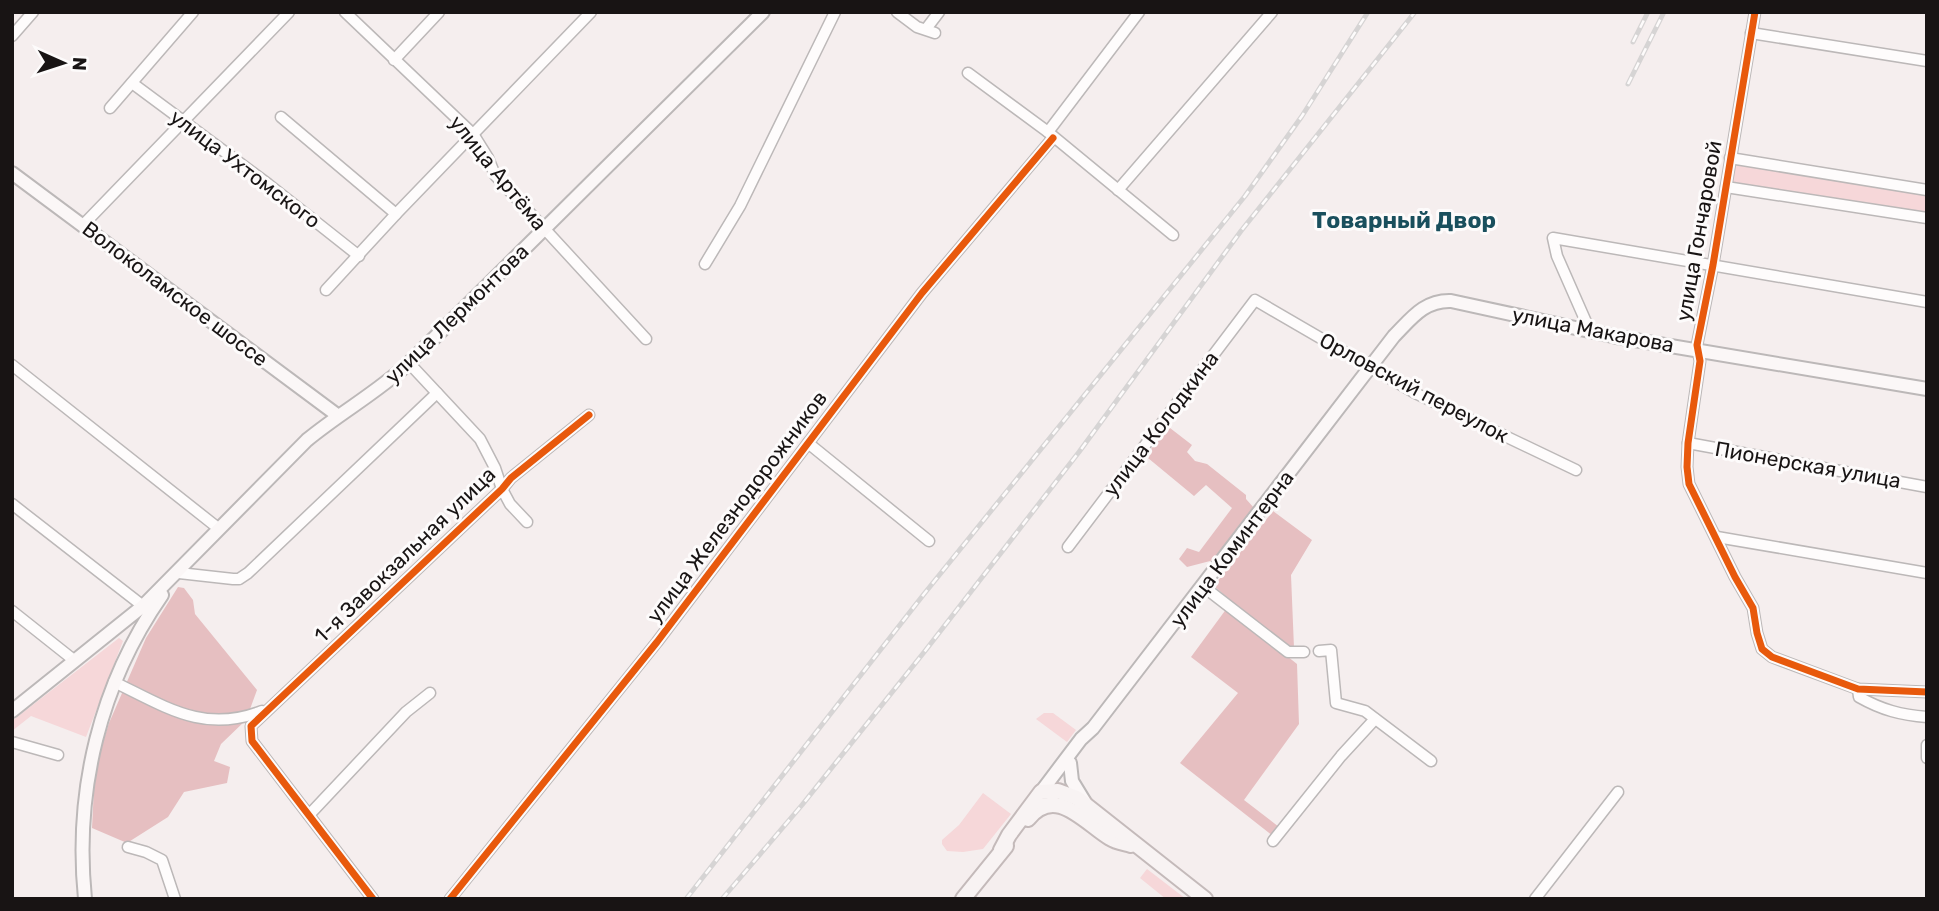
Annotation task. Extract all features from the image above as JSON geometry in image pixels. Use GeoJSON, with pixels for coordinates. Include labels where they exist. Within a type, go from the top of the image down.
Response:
{"type":"FeatureCollection","features":[{"type":"Feature","properties":{"kind":"main road","name":"улица Лермонтова"},"geometry":{"type":"LineString","coordinates":[[14,706],[143,606],[183,569],[218,528],[307,440],[337,415],[376,391],[409,363],[762,12]]}},
{"type":"Feature","properties":{"kind":"main road","name":"Волоколамское шоссе"},"geometry":{"type":"LineString","coordinates":[[13,175],[337,415]]}},
{"type":"Feature","properties":{"kind":"main road","name":"улица Макарова"},"geometry":{"type":"LineString","coordinates":[[1370,368],[1394,336],[1418,311],[1439,301],[1451,301],[1698,351],[1927,389]]}},
{"type":"Feature","properties":{"kind":"main road","name":"улица Коминтерна"},"geometry":{"type":"LineString","coordinates":[[963,899],[1035,811],[1081,739],[1093,728],[1204,587],[1370,368]]}},
{"type":"Feature","properties":{"kind":"main road"},"geometry":{"type":"LineString","coordinates":[[85,899],[82,861],[85,795],[96,736],[114,682],[142,625],[183,569]]}},
{"type":"Feature","properties":{"kind":"main road"},"geometry":{"type":"LineString","coordinates":[[1066,764],[1072,782],[1089,808]]}},
{"type":"Feature","properties":{"kind":"main road","name":"улица Коминтерна"},"geometry":{"type":"LineString","coordinates":[[1002,850],[1009,835],[1051,789]]}},
{"type":"Feature","properties":{"kind":"main road"},"geometry":{"type":"LineString","coordinates":[[1051,789],[1073,796],[1205,899]]}},
{"type":"Feature","properties":{"kind":"main road"},"geometry":{"type":"LineString","coordinates":[[1051,789],[1112,840],[1141,848]]}},
{"type":"Feature","properties":{"kind":"main road"},"geometry":{"type":"LineString","coordinates":[[1035,811],[1052,806],[1071,808]]}},
{"type":"Feature","properties":{"kind":"street"},"geometry":{"type":"LineString","coordinates":[[12,36],[33,12]]}},
{"type":"Feature","properties":{"kind":"street"},"geometry":{"type":"LineString","coordinates":[[110,108],[193,12]]}},
{"type":"Feature","properties":{"kind":"street"},"geometry":{"type":"LineString","coordinates":[[83,225],[289,12]]}},
{"type":"Feature","properties":{"kind":"street","name":"улица Артёма"},"geometry":{"type":"LineString","coordinates":[[345,12],[473,134],[495,175],[646,339]]}},
{"type":"Feature","properties":{"kind":"street"},"geometry":{"type":"LineString","coordinates":[[394,60],[439,12]]}},
{"type":"Feature","properties":{"kind":"street"},"geometry":{"type":"LineString","coordinates":[[326,290],[591,12]]}},
{"type":"Feature","properties":{"kind":"street"},"geometry":{"type":"LineString","coordinates":[[705,264],[740,206],[835,12]]}},
{"type":"Feature","properties":{"kind":"street"},"geometry":{"type":"LineString","coordinates":[[897,12],[917,27],[930,31],[939,12]]}},
{"type":"Feature","properties":{"kind":"street","name":"улица Железнодорожников"},"geometry":{"type":"LineString","coordinates":[[450,899],[626,682],[922,293],[1051,135],[1139,12]]}},
{"type":"Feature","properties":{"kind":"street"},"geometry":{"type":"LineString","coordinates":[[1118,190],[1272,12]]}},
{"type":"Feature","properties":{"kind":"street","name":"улица Гончаровой"},"geometry":{"type":"LineString","coordinates":[[1755,12],[1697,345],[1700,361],[1688,443],[1689,484],[1753,608],[1756,633],[1762,649],[1773,657],[1858,689]]}},
{"type":"Feature","properties":{"kind":"street"},"geometry":{"type":"LineString","coordinates":[[1751,33],[1927,61]]}},
{"type":"Feature","properties":{"kind":"street"},"geometry":{"type":"LineString","coordinates":[[968,74],[1051,135],[1172,235]]}},
{"type":"Feature","properties":{"kind":"street","name":"улица Ухтомского"},"geometry":{"type":"LineString","coordinates":[[132,83],[268,184],[359,256]]}},
{"type":"Feature","properties":{"kind":"street"},"geometry":{"type":"LineString","coordinates":[[281,117],[396,214]]}},
{"type":"Feature","properties":{"kind":"street"},"geometry":{"type":"LineString","coordinates":[[1730,158],[1927,190]]}},
{"type":"Feature","properties":{"kind":"street"},"geometry":{"type":"LineString","coordinates":[[1726,187],[1927,218]]}},
{"type":"Feature","properties":{"kind":"street"},"geometry":{"type":"LineString","coordinates":[[1590,331],[1557,256],[1553,238],[1927,302]]}},
{"type":"Feature","properties":{"kind":"street","name":"Орловский переулок"},"geometry":{"type":"LineString","coordinates":[[1255,300],[1415,393],[1576,470]]}},
{"type":"Feature","properties":{"kind":"street","name":"улица Колодкина"},"geometry":{"type":"LineString","coordinates":[[1068,547],[1255,300]]}},
{"type":"Feature","properties":{"kind":"street"},"geometry":{"type":"LineString","coordinates":[[409,363],[480,439],[510,505],[527,522]]}},
{"type":"Feature","properties":{"kind":"street"},"geometry":{"type":"LineString","coordinates":[[12,365],[218,528]]}},
{"type":"Feature","properties":{"kind":"street"},"geometry":{"type":"LineString","coordinates":[[183,569],[233,579],[239,579],[248,573],[437,393]]}},
{"type":"Feature","properties":{"kind":"street","name":"1-я Завокзальная улица"},"geometry":{"type":"LineString","coordinates":[[309,815],[252,741],[251,726],[511,478],[589,415]]}},
{"type":"Feature","properties":{"kind":"street"},"geometry":{"type":"LineString","coordinates":[[808,443],[929,541]]}},
{"type":"Feature","properties":{"kind":"street","name":"Пионерская улица"},"geometry":{"type":"LineString","coordinates":[[1688,443],[1927,487]]}},
{"type":"Feature","properties":{"kind":"street"},"geometry":{"type":"LineString","coordinates":[[12,504],[143,606]]}},
{"type":"Feature","properties":{"kind":"street"},"geometry":{"type":"LineString","coordinates":[[1717,537],[1927,573]]}},
{"type":"Feature","properties":{"kind":"street"},"geometry":{"type":"LineString","coordinates":[[1204,587],[1288,652],[1304,652]]}},
{"type":"Feature","properties":{"kind":"street"},"geometry":{"type":"LineString","coordinates":[[12,611],[75,661]]}},
{"type":"Feature","properties":{"kind":"street"},"geometry":{"type":"LineString","coordinates":[[1320,651],[1331,650],[1336,703],[1365,711],[1431,761]]}},
{"type":"Feature","properties":{"kind":"street"},"geometry":{"type":"LineString","coordinates":[[114,682],[189,717],[214,721],[243,719],[267,710]]}},
{"type":"Feature","properties":{"kind":"street"},"geometry":{"type":"LineString","coordinates":[[1927,692],[1858,689],[1859,697],[1879,708],[1901,715],[1927,717]]}},
{"type":"Feature","properties":{"kind":"street"},"geometry":{"type":"LineString","coordinates":[[373,899],[309,815],[406,712],[430,693]]}},
{"type":"Feature","properties":{"kind":"street"},"geometry":{"type":"LineString","coordinates":[[1273,841],[1341,756],[1375,719]]}},
{"type":"Feature","properties":{"kind":"street"},"geometry":{"type":"LineString","coordinates":[[12,742],[58,755]]}},
{"type":"Feature","properties":{"kind":"street"},"geometry":{"type":"LineString","coordinates":[[1927,745],[1927,758]]}},
{"type":"Feature","properties":{"kind":"street"},"geometry":{"type":"LineString","coordinates":[[1535,899],[1618,792]]}},
{"type":"Feature","properties":{"kind":"street"},"geometry":{"type":"LineString","coordinates":[[128,847],[162,860],[175,899]]}},
{"type":"Feature","properties":{"kind":"shaded area"},"geometry":{"type":"Polygon","coordinates":[[[1752,163],[1927,193],[1927,214],[1740,185],[1731,181],[1736,164],[1752,163]]]}},
{"type":"Feature","properties":{"kind":"shaded area"},"geometry":{"type":"Polygon","coordinates":[[[1170,428],[1192,445],[1187,452],[1195,461],[1207,464],[1246,495],[1254,508],[1214,560],[1187,567],[1179,559],[1187,548],[1199,552],[1232,508],[1206,485],[1194,496],[1148,458],[1151,449],[1170,428]]]}},
{"type":"Feature","properties":{"kind":"shaded area"},"geometry":{"type":"Polygon","coordinates":[[[1273,511],[1312,540],[1291,575],[1294,648],[1283,646],[1214,586],[1273,511]]]}},
{"type":"Feature","properties":{"kind":"shaded area"},"geometry":{"type":"Polygon","coordinates":[[[178,587],[184,588],[193,600],[195,614],[257,690],[246,720],[221,744],[214,761],[230,767],[227,783],[184,792],[168,817],[127,843],[92,828],[95,768],[109,723],[146,638],[178,587]]]}},
{"type":"Feature","properties":{"kind":"shaded area"},"geometry":{"type":"Polygon","coordinates":[[[1227,608],[1297,664],[1299,724],[1244,800],[1279,827],[1273,836],[1180,763],[1238,693],[1191,657],[1227,608]]]}},
{"type":"Feature","properties":{"kind":"shaded area"},"geometry":{"type":"Polygon","coordinates":[[[119,638],[123,641],[86,737],[31,716],[12,731],[12,721],[119,638]]]}},
{"type":"Feature","properties":{"kind":"shaded area"},"geometry":{"type":"Polygon","coordinates":[[[1044,713],[1053,713],[1076,730],[1067,742],[1036,719],[1044,713]]]}},
{"type":"Feature","properties":{"kind":"shaded area"},"geometry":{"type":"Polygon","coordinates":[[[983,793],[1011,814],[983,849],[947,851],[942,840],[959,825],[983,793]]]}},
{"type":"Feature","properties":{"kind":"shaded area"},"geometry":{"type":"Polygon","coordinates":[[[1147,869],[1186,899],[1166,899],[1140,878],[1147,869]]]}},
{"type":"Feature","properties":{"kind":"railway"},"geometry":{"type":"LineString","coordinates":[[686,899],[924,594],[1245,196],[1302,116],[1368,12]]}},
{"type":"Feature","properties":{"kind":"railway"},"geometry":{"type":"LineString","coordinates":[[722,899],[802,805],[925,651],[1079,452],[1241,231],[1415,12]]}},
{"type":"Feature","properties":{"kind":"railway"},"geometry":{"type":"LineString","coordinates":[[1633,42],[1648,12]]}},
{"type":"Feature","properties":{"kind":"railway"},"geometry":{"type":"LineString","coordinates":[[1628,84],[1664,12]]}},
{"type":"Feature","properties":{"kind":"cycle path"},"geometry":{"type":"LineString","coordinates":[[1755,12],[1697,345],[1700,361],[1688,443],[1689,484],[1753,608],[1762,649],[1772,657],[1858,689],[1927,692]]}},
{"type":"Feature","properties":{"kind":"cycle path"},"geometry":{"type":"LineString","coordinates":[[450,899],[657,642],[922,293],[1053,138]]}},
{"type":"Feature","properties":{"kind":"cycle path"},"geometry":{"type":"LineString","coordinates":[[373,899],[252,741],[251,726],[511,478],[589,415]]}},
{"type":"Feature","properties":{"kind":"district","name":"Товарный Двор"},"geometry":{"type":"Point","coordinates":[1404,220]}}]}
